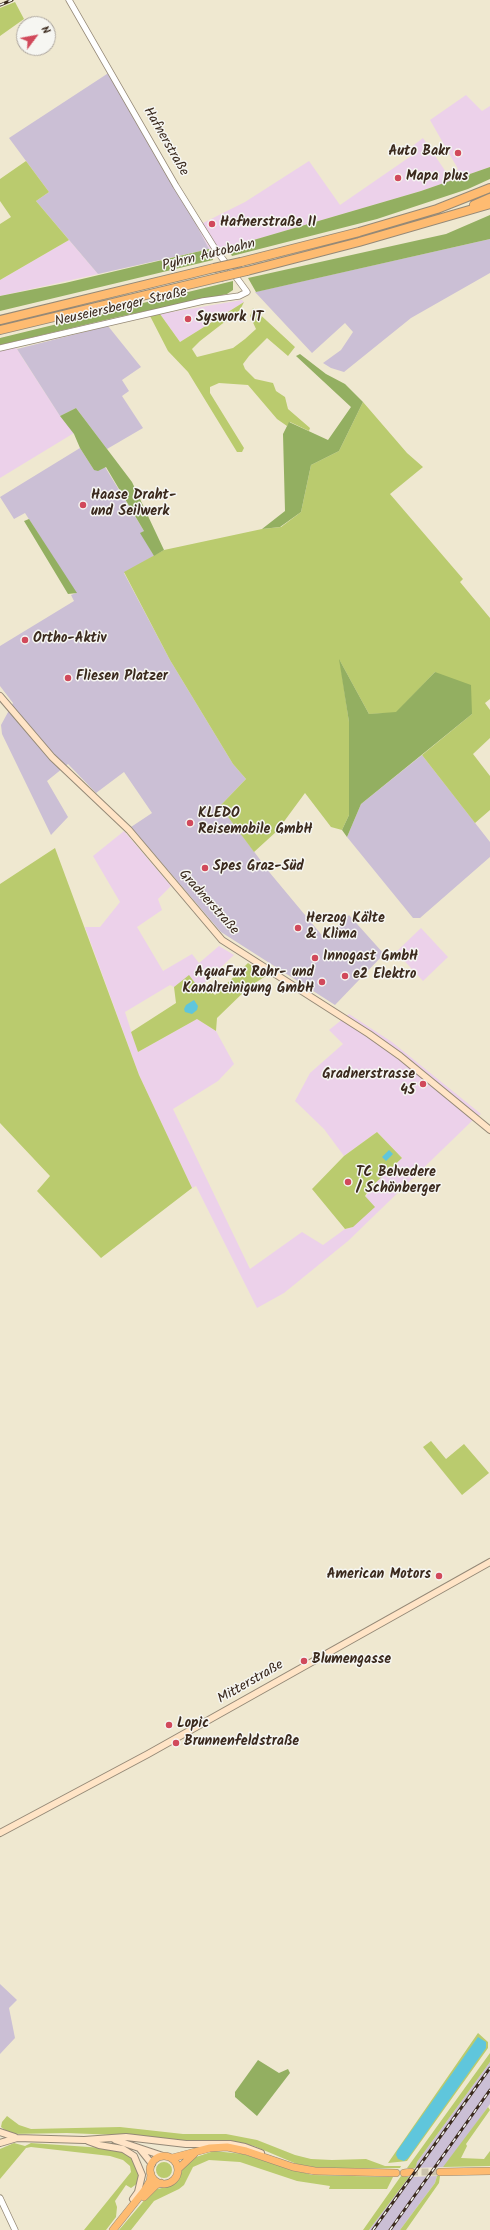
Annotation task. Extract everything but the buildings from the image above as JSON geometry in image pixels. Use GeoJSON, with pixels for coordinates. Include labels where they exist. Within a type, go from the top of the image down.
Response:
{"type":"FeatureCollection","features":[{"type":"Feature","properties":{"kind":"highway","name":"Pyhrn Autobahn"},"geometry":{"type":"LineString","coordinates":[[0,320],[241,262],[416,216],[490,188]]}},
{"type":"Feature","properties":{"kind":"highway"},"geometry":{"type":"LineString","coordinates":[[450,216],[490,198]]}},
{"type":"Feature","properties":{"kind":"highway","name":"Pyhrn Autobahn"},"geometry":{"type":"LineString","coordinates":[[0,330],[247,271],[490,204]]}},
{"type":"Feature","properties":{"kind":"main road","name":"Gradnerstraße"},"geometry":{"type":"LineString","coordinates":[[0,696],[52,757],[129,830],[222,940],[382,1043],[490,1130]]}},
{"type":"Feature","properties":{"kind":"main road","name":"Mitterstraße"},"geometry":{"type":"LineString","coordinates":[[0,1832],[137,1761],[490,1562]]}},
{"type":"Feature","properties":{"kind":"main road"},"geometry":{"type":"LineString","coordinates":[[0,2132],[17,2138]]}},
{"type":"Feature","properties":{"kind":"main road"},"geometry":{"type":"LineString","coordinates":[[0,2142],[17,2138],[84,2140],[126,2137],[186,2144],[230,2144],[250,2148],[275,2160]]}},
{"type":"Feature","properties":{"kind":"main road"},"geometry":{"type":"LineString","coordinates":[[109,2139],[172,2158],[199,2150],[227,2147],[246,2151],[293,2167],[320,2172],[396,2173]]}},
{"type":"Feature","properties":{"kind":"main road"},"geometry":{"type":"LineString","coordinates":[[84,2140],[99,2145],[126,2150],[134,2156],[139,2164],[142,2175],[140,2186],[125,2216]]}},
{"type":"Feature","properties":{"kind":"main road"},"geometry":{"type":"LineString","coordinates":[[139,2148],[146,2154],[152,2164]]}},
{"type":"Feature","properties":{"kind":"main road"},"geometry":{"type":"LineString","coordinates":[[113,2230],[134,2206],[156,2185],[173,2181],[178,2169],[187,2159],[199,2150]]}},
{"type":"Feature","properties":{"kind":"main road"},"geometry":{"type":"LineString","coordinates":[[134,2206],[150,2181],[152,2164],[156,2159],[163,2156]]}},
{"type":"Feature","properties":{"kind":"main road"},"geometry":{"type":"LineString","coordinates":[[172,2158],[178,2169]]}},
{"type":"Feature","properties":{"kind":"main road"},"geometry":{"type":"LineString","coordinates":[[440,2172],[490,2171]]}},
{"type":"Feature","properties":{"kind":"main road"},"geometry":{"type":"LineString","coordinates":[[151,2174],[156,2181],[161,2183]]}},
{"type":"Feature","properties":{"kind":"street","name":"Hafnerstraße"},"geometry":{"type":"LineString","coordinates":[[69,0],[176,186],[214,246],[247,292]]}},
{"type":"Feature","properties":{"kind":"street","name":"Neuseiersberger Straße"},"geometry":{"type":"LineString","coordinates":[[0,348],[204,301],[239,296],[247,292]]}},
{"type":"Feature","properties":{"kind":"street"},"geometry":{"type":"LineString","coordinates":[[0,2132],[0,2142]]}},
{"type":"Feature","properties":{"kind":"street"},"geometry":{"type":"LineString","coordinates":[[0,2198],[15,2230]]}},
{"type":"Feature","properties":{"kind":"shaded area"},"geometry":{"type":"Polygon","coordinates":[[[110,72],[192,212],[197,226],[209,249],[98,274],[36,201],[49,192],[9,138],[110,72]]]}},
{"type":"Feature","properties":{"kind":"shaded area"},"geometry":{"type":"Polygon","coordinates":[[[466,95],[482,111],[490,106],[490,167],[421,191],[233,246],[209,249],[197,226],[245,202],[309,161],[340,205],[414,154],[410,148],[423,138],[448,175],[458,169],[430,120],[466,95]]]}},
{"type":"Feature","properties":{"kind":"shaded area"},"geometry":{"type":"Polygon","coordinates":[[[490,239],[490,273],[411,318],[344,372],[331,368],[323,363],[341,350],[353,332],[345,323],[312,353],[255,292],[490,239]]]}},
{"type":"Feature","properties":{"kind":"shaded area"},"geometry":{"type":"Polygon","coordinates":[[[69,240],[98,274],[0,296],[0,280],[69,240]]]}},
{"type":"Feature","properties":{"kind":"shaded area"},"geometry":{"type":"Polygon","coordinates":[[[242,300],[244,302],[180,342],[160,314],[242,300]]]}},
{"type":"Feature","properties":{"kind":"shaded area"},"geometry":{"type":"Polygon","coordinates":[[[108,326],[141,367],[122,380],[129,391],[122,396],[143,428],[107,449],[76,408],[60,416],[17,349],[108,326]]]}},
{"type":"Feature","properties":{"kind":"shaded area"},"geometry":{"type":"Polygon","coordinates":[[[14,335],[17,349],[60,416],[74,433],[0,478],[0,338],[14,335]]]}},
{"type":"Feature","properties":{"kind":"shaded area"},"geometry":{"type":"Polygon","coordinates":[[[80,448],[94,470],[105,467],[144,531],[141,533],[154,556],[124,573],[170,660],[233,764],[246,779],[220,806],[270,873],[325,939],[349,915],[384,954],[335,1005],[221,932],[131,827],[152,813],[124,772],[96,793],[68,764],[47,781],[68,817],[51,835],[2,734],[1,725],[13,703],[0,686],[0,646],[74,601],[71,595],[76,593],[25,513],[14,519],[0,497],[80,448]]]}},
{"type":"Feature","properties":{"kind":"shaded area"},"geometry":{"type":"Polygon","coordinates":[[[422,755],[490,842],[490,857],[420,918],[413,918],[347,837],[361,804],[422,755]]]}},
{"type":"Feature","properties":{"kind":"shaded area"},"geometry":{"type":"Polygon","coordinates":[[[124,831],[171,886],[158,899],[162,910],[137,927],[163,971],[192,954],[199,963],[219,946],[234,955],[199,988],[189,976],[174,987],[170,985],[125,1012],[138,1052],[197,1019],[216,1031],[234,1064],[218,1081],[173,1109],[250,1269],[302,1232],[323,1245],[345,1229],[353,1227],[370,1188],[402,1158],[377,1132],[344,1156],[324,1129],[295,1101],[310,1073],[343,1044],[329,1030],[349,1014],[392,1042],[481,1114],[475,1118],[348,1241],[284,1293],[257,1308],[196,1186],[192,1188],[139,1075],[85,927],[100,927],[120,902],[93,856],[124,831]]]}},
{"type":"Feature","properties":{"kind":"shaded area"},"geometry":{"type":"Polygon","coordinates":[[[421,928],[448,957],[423,981],[396,952],[421,928]]]}},
{"type":"Feature","properties":{"kind":"shaded area"},"geometry":{"type":"Polygon","coordinates":[[[0,1984],[17,2000],[9,2008],[15,2038],[0,2054],[0,1984]]]}},
{"type":"Feature","properties":{"kind":"shaded area"},"geometry":{"type":"Polygon","coordinates":[[[490,2062],[490,2104],[488,2107],[446,2165],[443,2167],[415,2168],[417,2162],[490,2062]]]}},
{"type":"Feature","properties":{"kind":"shaded area"},"geometry":{"type":"Polygon","coordinates":[[[437,2176],[435,2183],[400,2230],[369,2230],[409,2177],[437,2176]]]}},
{"type":"Feature","properties":{"kind":"green space"},"geometry":{"type":"Polygon","coordinates":[[[15,2],[22,16],[16,16],[16,25],[0,36],[0,8],[15,2]]]}},
{"type":"Feature","properties":{"kind":"green space"},"geometry":{"type":"Polygon","coordinates":[[[26,161],[49,192],[36,201],[69,240],[0,280],[0,224],[11,217],[0,201],[0,179],[26,161]]]}},
{"type":"Feature","properties":{"kind":"green space"},"geometry":{"type":"Polygon","coordinates":[[[490,167],[490,179],[468,189],[377,219],[232,256],[229,251],[233,246],[421,191],[490,167]]]}},
{"type":"Feature","properties":{"kind":"green space"},"geometry":{"type":"Polygon","coordinates":[[[490,215],[490,239],[256,292],[248,278],[446,234],[490,215]]]}},
{"type":"Feature","properties":{"kind":"green space"},"geometry":{"type":"Polygon","coordinates":[[[209,249],[213,260],[0,311],[0,296],[65,283],[209,249]]]}},
{"type":"Feature","properties":{"kind":"green space"},"geometry":{"type":"Polygon","coordinates":[[[233,281],[233,290],[227,294],[118,317],[0,345],[0,338],[233,281]]]}},
{"type":"Feature","properties":{"kind":"green space"},"geometry":{"type":"Polygon","coordinates":[[[244,302],[240,310],[192,349],[197,357],[233,348],[256,329],[250,316],[253,308],[295,347],[288,356],[267,338],[243,364],[245,369],[255,379],[273,383],[276,391],[285,397],[288,409],[310,428],[309,431],[290,422],[287,426],[277,419],[248,385],[219,383],[210,387],[210,393],[244,448],[242,452],[237,452],[188,372],[168,351],[150,316],[160,314],[180,342],[244,302]]]}},
{"type":"Feature","properties":{"kind":"green space"},"geometry":{"type":"Polygon","coordinates":[[[300,354],[326,374],[345,384],[363,402],[339,451],[311,465],[301,512],[280,527],[262,529],[285,511],[283,434],[289,422],[328,440],[351,407],[296,356],[300,354]]]}},
{"type":"Feature","properties":{"kind":"green space"},"geometry":{"type":"Polygon","coordinates":[[[363,402],[407,453],[423,467],[390,494],[463,579],[460,582],[490,618],[490,699],[485,703],[490,710],[490,738],[473,754],[490,776],[490,810],[475,823],[422,755],[472,714],[435,672],[396,713],[369,714],[340,661],[349,722],[349,815],[342,830],[331,827],[305,793],[277,831],[254,852],[220,806],[246,779],[233,764],[170,660],[124,572],[164,550],[262,529],[281,527],[301,512],[311,465],[339,451],[363,402]]]}},
{"type":"Feature","properties":{"kind":"green space"},"geometry":{"type":"Polygon","coordinates":[[[76,408],[132,482],[164,550],[154,556],[140,533],[144,531],[106,467],[98,471],[94,470],[80,448],[74,434],[60,416],[76,408]]]}},
{"type":"Feature","properties":{"kind":"green space"},"geometry":{"type":"Polygon","coordinates":[[[29,519],[77,593],[68,594],[24,521],[29,519]]]}},
{"type":"Feature","properties":{"kind":"green space"},"geometry":{"type":"Polygon","coordinates":[[[339,659],[369,714],[396,712],[435,672],[471,685],[472,714],[361,804],[347,837],[342,830],[349,815],[349,722],[339,659]]]}},
{"type":"Feature","properties":{"kind":"green space"},"geometry":{"type":"Polygon","coordinates":[[[55,848],[139,1075],[192,1188],[101,1258],[37,1191],[50,1176],[0,1123],[0,884],[55,848]]]}},
{"type":"Feature","properties":{"kind":"green space"},"geometry":{"type":"Polygon","coordinates":[[[248,963],[266,976],[250,986],[217,1018],[216,1031],[197,1019],[138,1052],[131,1032],[176,1003],[174,987],[189,975],[199,988],[204,984],[215,995],[248,963]]]}},
{"type":"Feature","properties":{"kind":"green space","name":"TC Belvedere / Schönberger"},"geometry":{"type":"Polygon","coordinates":[[[377,1132],[402,1158],[370,1188],[365,1196],[375,1207],[353,1227],[345,1229],[312,1189],[344,1156],[377,1132]]]}},
{"type":"Feature","properties":{"kind":"green space"},"geometry":{"type":"Polygon","coordinates":[[[431,1441],[446,1459],[464,1444],[489,1473],[462,1495],[423,1447],[431,1441]]]}},
{"type":"Feature","properties":{"kind":"green space"},"geometry":{"type":"Polygon","coordinates":[[[478,2033],[488,2042],[488,2048],[407,2161],[388,2163],[478,2033]]]}},
{"type":"Feature","properties":{"kind":"green space"},"geometry":{"type":"Polygon","coordinates":[[[490,2053],[490,2062],[417,2162],[415,2168],[407,2168],[490,2053]]]}},
{"type":"Feature","properties":{"kind":"green space"},"geometry":{"type":"Polygon","coordinates":[[[258,2060],[279,2073],[288,2069],[290,2073],[257,2116],[235,2097],[235,2092],[258,2060]]]}},
{"type":"Feature","properties":{"kind":"green space"},"geometry":{"type":"Polygon","coordinates":[[[488,2107],[490,2110],[466,2144],[467,2146],[461,2158],[484,2159],[490,2151],[490,2166],[443,2167],[488,2107]]]}},
{"type":"Feature","properties":{"kind":"green space"},"geometry":{"type":"Polygon","coordinates":[[[7,2116],[19,2125],[31,2129],[120,2127],[183,2134],[226,2134],[257,2140],[295,2155],[311,2159],[366,2159],[385,2166],[401,2166],[400,2168],[324,2169],[299,2165],[254,2146],[230,2141],[174,2141],[117,2135],[67,2133],[10,2134],[1,2127],[2,2122],[7,2116]]]}},
{"type":"Feature","properties":{"kind":"green space"},"geometry":{"type":"Polygon","coordinates":[[[14,2143],[25,2146],[31,2143],[118,2149],[131,2156],[139,2174],[138,2183],[131,2188],[126,2185],[115,2201],[117,2207],[116,2217],[106,2230],[84,2230],[131,2172],[130,2166],[123,2160],[110,2156],[31,2147],[26,2148],[0,2179],[0,2149],[14,2143]]]}},
{"type":"Feature","properties":{"kind":"green space"},"geometry":{"type":"Polygon","coordinates":[[[214,2151],[243,2154],[312,2175],[393,2177],[387,2189],[329,2189],[330,2186],[297,2181],[240,2162],[209,2160],[193,2167],[184,2185],[179,2189],[154,2201],[131,2230],[119,2230],[153,2190],[171,2186],[179,2179],[182,2169],[196,2157],[214,2151]]]}},
{"type":"Feature","properties":{"kind":"green space"},"geometry":{"type":"Polygon","coordinates":[[[164,2162],[170,2164],[172,2170],[170,2176],[164,2178],[158,2176],[156,2170],[158,2164],[164,2162]]]}},
{"type":"Feature","properties":{"kind":"green space"},"geometry":{"type":"Polygon","coordinates":[[[401,2176],[409,2177],[369,2230],[363,2230],[401,2176]]]}},
{"type":"Feature","properties":{"kind":"green space"},"geometry":{"type":"Polygon","coordinates":[[[437,2176],[440,2176],[439,2183],[406,2230],[400,2230],[435,2183],[437,2176]]]}},
{"type":"Feature","properties":{"kind":"water"},"geometry":{"type":"Polygon","coordinates":[[[194,1000],[198,1006],[197,1010],[192,1014],[185,1012],[184,1009],[186,1005],[194,1000]]]}},
{"type":"Feature","properties":{"kind":"water"},"geometry":{"type":"Polygon","coordinates":[[[389,1150],[393,1154],[386,1161],[382,1157],[389,1150]]]}},
{"type":"Feature","properties":{"kind":"water"},"geometry":{"type":"Polygon","coordinates":[[[478,2037],[486,2042],[486,2048],[408,2158],[404,2161],[398,2159],[396,2155],[397,2151],[478,2037]]]}},
{"type":"Feature","properties":{"kind":"tunnel"},"geometry":{"type":"LineString","coordinates":[[411,2172],[440,2172]]}},
{"type":"Feature","properties":{"kind":"railway"},"geometry":{"type":"LineString","coordinates":[[0,5],[12,0]]}},
{"type":"Feature","properties":{"kind":"railway"},"geometry":{"type":"LineString","coordinates":[[373,2230],[490,2068]]}},
{"type":"Feature","properties":{"kind":"railway"},"geometry":{"type":"LineString","coordinates":[[390,2230],[490,2090]]}},
{"type":"Feature","properties":{"kind":"place","name":"Auto Bakr"},"geometry":{"type":"Point","coordinates":[458,153]}},
{"type":"Feature","properties":{"kind":"place","name":"Mapa plus"},"geometry":{"type":"Point","coordinates":[398,178]}},
{"type":"Feature","properties":{"kind":"place","name":"Hafnerstraße II"},"geometry":{"type":"Point","coordinates":[212,224]}},
{"type":"Feature","properties":{"kind":"place","name":"Syswork IT"},"geometry":{"type":"Point","coordinates":[188,319]}},
{"type":"Feature","properties":{"kind":"place","name":"Haase Draht- und Seilwerk"},"geometry":{"type":"Point","coordinates":[83,505]}},
{"type":"Feature","properties":{"kind":"place","name":"Ortho-Aktiv"},"geometry":{"type":"Point","coordinates":[25,640]}},
{"type":"Feature","properties":{"kind":"place","name":"Fliesen Platzer"},"geometry":{"type":"Point","coordinates":[68,678]}},
{"type":"Feature","properties":{"kind":"place","name":"KLEDO Reisemobile GmbH"},"geometry":{"type":"Point","coordinates":[190,823]}},
{"type":"Feature","properties":{"kind":"place","name":"Spes Graz-Süd"},"geometry":{"type":"Point","coordinates":[205,868]}},
{"type":"Feature","properties":{"kind":"place","name":"Herzog Kälte & Klima"},"geometry":{"type":"Point","coordinates":[298,928]}},
{"type":"Feature","properties":{"kind":"place","name":"Innogast GmbH"},"geometry":{"type":"Point","coordinates":[315,958]}},
{"type":"Feature","properties":{"kind":"place","name":"e2 Elektro"},"geometry":{"type":"Point","coordinates":[345,976]}},
{"type":"Feature","properties":{"kind":"place","name":"AquaFux Rohr- und Kanalreinigung GmbH"},"geometry":{"type":"Point","coordinates":[322,982]}},
{"type":"Feature","properties":{"kind":"place","name":"Gradnerstrasse 45"},"geometry":{"type":"Point","coordinates":[423,1084]}},
{"type":"Feature","properties":{"kind":"place","name":"TC Belvedere / Schönberger"},"geometry":{"type":"Point","coordinates":[348,1182]}},
{"type":"Feature","properties":{"kind":"place","name":"American Motors"},"geometry":{"type":"Point","coordinates":[439,1576]}},
{"type":"Feature","properties":{"kind":"place","name":"Blumengasse"},"geometry":{"type":"Point","coordinates":[304,1661]}},
{"type":"Feature","properties":{"kind":"place","name":"Lopic"},"geometry":{"type":"Point","coordinates":[169,1725]}},
{"type":"Feature","properties":{"kind":"place","name":"Brunnenfeldstraße"},"geometry":{"type":"Point","coordinates":[176,1743]}}]}
